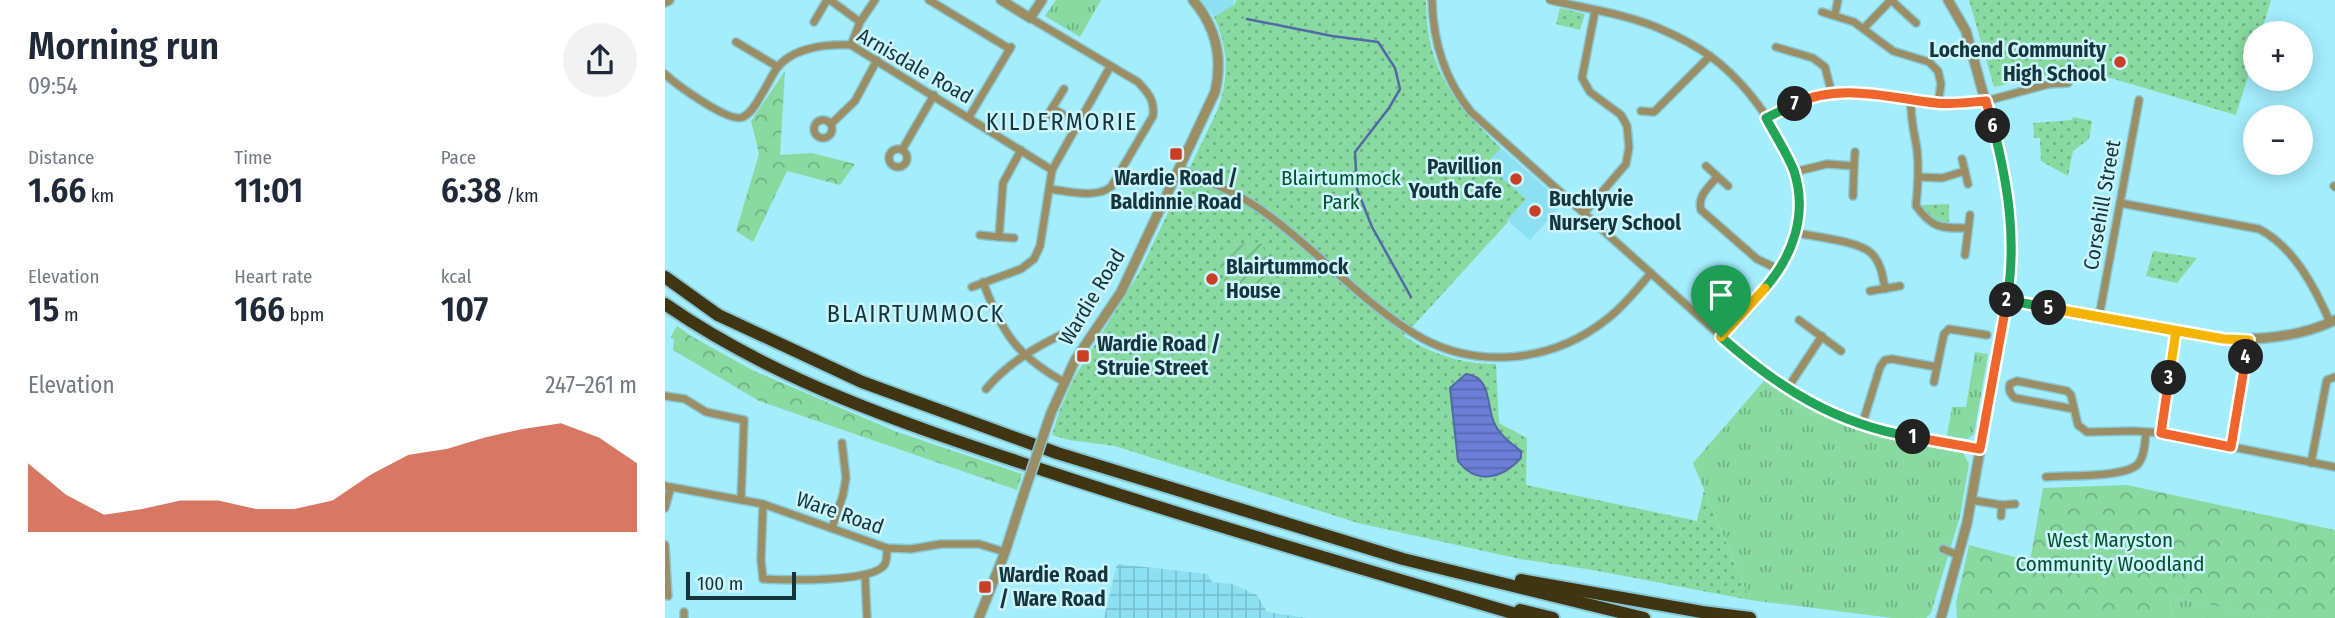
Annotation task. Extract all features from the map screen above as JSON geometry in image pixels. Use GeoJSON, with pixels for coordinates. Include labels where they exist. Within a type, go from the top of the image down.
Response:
{"type":"FeatureCollection","features":[{"type":"Feature","properties":{"kind":"highway"},"geometry":{"type":"LineString","coordinates":[[665,277],[718,315],[862,382],[1057,453],[1403,559],[1644,618]]}},
{"type":"Feature","properties":{"kind":"highway"},"geometry":{"type":"LineString","coordinates":[[665,304],[744,353],[804,382],[884,414],[1152,506],[1529,618]]}},
{"type":"Feature","properties":{"kind":"highway"},"geometry":{"type":"LineString","coordinates":[[1403,559],[1702,612],[1750,618]]}},
{"type":"Feature","properties":{"kind":"highway"},"geometry":{"type":"LineString","coordinates":[[1397,579],[1553,618]]}},
{"type":"Feature","properties":{"kind":"street"},"geometry":{"type":"LineString","coordinates":[[814,22],[828,0],[860,22]]}},
{"type":"Feature","properties":{"kind":"street"},"geometry":{"type":"LineString","coordinates":[[851,45],[860,22],[875,0]]}},
{"type":"Feature","properties":{"kind":"street"},"geometry":{"type":"LineString","coordinates":[[929,0],[1011,48],[969,117]]}},
{"type":"Feature","properties":{"kind":"street"},"geometry":{"type":"LineString","coordinates":[[1001,0],[1138,82],[1151,97],[1154,106],[1153,116],[1107,190],[1091,193],[1049,189]]}},
{"type":"Feature","properties":{"kind":"street"},"geometry":{"type":"LineString","coordinates":[[1030,18],[1042,0]]}},
{"type":"Feature","properties":{"kind":"street","name":"Wardie Road"},"geometry":{"type":"LineString","coordinates":[[979,618],[1064,382],[1083,347],[1121,292],[1212,101],[1218,76],[1218,55],[1208,21],[1193,0]]}},
{"type":"Feature","properties":{"kind":"street"},"geometry":{"type":"LineString","coordinates":[[1431,0],[1438,49],[1446,72],[1465,104],[1759,370],[1828,411],[1863,425],[1899,435],[1980,449]]}},
{"type":"Feature","properties":{"kind":"street"},"geometry":{"type":"LineString","coordinates":[[1550,0],[1661,29],[1710,56],[1729,72],[1754,101],[1766,118],[1794,172],[1799,200],[1797,233],[1780,270],[1721,337]]}},
{"type":"Feature","properties":{"kind":"street"},"geometry":{"type":"LineString","coordinates":[[1835,14],[1838,0]]}},
{"type":"Feature","properties":{"kind":"street"},"geometry":{"type":"LineString","coordinates":[[1864,28],[1891,0],[1916,23]]}},
{"type":"Feature","properties":{"kind":"street"},"geometry":{"type":"LineString","coordinates":[[1941,618],[1971,500],[2007,300],[2012,248],[2011,216],[2004,170],[1966,31],[1958,13],[1948,0]]}},
{"type":"Feature","properties":{"kind":"street"},"geometry":{"type":"LineString","coordinates":[[1584,213],[1626,164],[1629,147],[1627,127],[1621,115],[1590,92],[1582,78],[1595,11]]}},
{"type":"Feature","properties":{"kind":"street"},"geometry":{"type":"LineString","coordinates":[[1822,12],[1835,14],[1864,28],[1893,51],[1929,62],[1938,71],[1941,84],[1938,104]]}},
{"type":"Feature","properties":{"kind":"street"},"geometry":{"type":"LineString","coordinates":[[736,42],[778,67]]}},
{"type":"Feature","properties":{"kind":"street","name":"Arnisdale Road"},"geometry":{"type":"LineString","coordinates":[[665,74],[722,112],[741,118],[754,106],[778,67],[795,54],[812,48],[851,45],[1052,170]]}},
{"type":"Feature","properties":{"kind":"street"},"geometry":{"type":"LineString","coordinates":[[1776,47],[1813,58],[1825,67],[1832,94]]}},
{"type":"Feature","properties":{"kind":"street"},"geometry":{"type":"LineString","coordinates":[[1641,111],[1654,112],[1710,56]]}},
{"type":"Feature","properties":{"kind":"street"},"geometry":{"type":"LineString","coordinates":[[831,124],[855,100],[877,60]]}},
{"type":"Feature","properties":{"kind":"street"},"geometry":{"type":"LineString","coordinates":[[972,287],[1021,269],[1034,259],[1040,246],[1052,170],[1110,66]]}},
{"type":"Feature","properties":{"kind":"street"},"geometry":{"type":"LineString","coordinates":[[1766,118],[1801,100],[1832,94],[1857,92],[1938,104],[1986,101],[2049,84],[2068,83]]}},
{"type":"Feature","properties":{"kind":"street"},"geometry":{"type":"LineString","coordinates":[[1046,118],[1064,89]]}},
{"type":"Feature","properties":{"kind":"street"},"geometry":{"type":"LineString","coordinates":[[902,150],[933,95]]}},
{"type":"Feature","properties":{"kind":"street"},"geometry":{"type":"LineString","coordinates":[[1911,99],[1910,119],[1917,149],[1919,177],[1916,206],[1928,222],[1942,228],[1968,228]]}},
{"type":"Feature","properties":{"kind":"street","name":"Corsehill Street"},"geometry":{"type":"LineString","coordinates":[[2099,317],[2139,100]]}},
{"type":"Feature","properties":{"kind":"street"},"geometry":{"type":"LineString","coordinates":[[1052,108],[1078,122]]}},
{"type":"Feature","properties":{"kind":"street"},"geometry":{"type":"LineString","coordinates":[[999,237],[1003,183],[1021,150]]}},
{"type":"Feature","properties":{"kind":"street"},"geometry":{"type":"LineString","coordinates":[[1853,196],[1855,152]]}},
{"type":"Feature","properties":{"kind":"street"},"geometry":{"type":"LineString","coordinates":[[1962,159],[1968,184]]}},
{"type":"Feature","properties":{"kind":"street"},"geometry":{"type":"LineString","coordinates":[[1794,172],[1828,164],[1854,166]]}},
{"type":"Feature","properties":{"kind":"street"},"geometry":{"type":"LineString","coordinates":[[1706,166],[1728,186]]}},
{"type":"Feature","properties":{"kind":"street"},"geometry":{"type":"LineString","coordinates":[[1179,168],[1262,210],[1412,332],[1443,348],[1472,355],[1503,358],[1524,356],[1568,343],[1609,318],[1651,273]]}},
{"type":"Feature","properties":{"kind":"street"},"geometry":{"type":"LineString","coordinates":[[1919,177],[1942,178],[1965,172]]}},
{"type":"Feature","properties":{"kind":"street"},"geometry":{"type":"LineString","coordinates":[[1717,177],[1702,195],[1699,203],[1701,210],[1757,259],[1780,270]]}},
{"type":"Feature","properties":{"kind":"street"},"geometry":{"type":"LineString","coordinates":[[2007,300],[2224,339],[2249,340],[2286,336],[2332,321],[2316,291],[2272,235],[2259,229],[2120,203]]}},
{"type":"Feature","properties":{"kind":"street"},"geometry":{"type":"LineString","coordinates":[[1965,256],[1970,215]]}},
{"type":"Feature","properties":{"kind":"street"},"geometry":{"type":"LineString","coordinates":[[1797,233],[1862,248],[1873,254],[1882,272],[1885,289]]}},
{"type":"Feature","properties":{"kind":"street"},"geometry":{"type":"LineString","coordinates":[[980,235],[1014,238]]}},
{"type":"Feature","properties":{"kind":"street"},"geometry":{"type":"LineString","coordinates":[[983,282],[1005,332],[1025,357],[1064,382]]}},
{"type":"Feature","properties":{"kind":"street"},"geometry":{"type":"LineString","coordinates":[[1870,291],[1900,286]]}},
{"type":"Feature","properties":{"kind":"street"},"geometry":{"type":"LineString","coordinates":[[1799,320],[1842,351]]}},
{"type":"Feature","properties":{"kind":"street"},"geometry":{"type":"LineString","coordinates":[[1934,382],[1944,334],[1949,329],[1987,335]]}},
{"type":"Feature","properties":{"kind":"street"},"geometry":{"type":"LineString","coordinates":[[986,389],[1010,365],[1038,346],[1069,331]]}},
{"type":"Feature","properties":{"kind":"street"},"geometry":{"type":"LineString","coordinates":[[2161,433],[2176,331]]}},
{"type":"Feature","properties":{"kind":"street"},"geometry":{"type":"LineString","coordinates":[[1787,389],[1822,336]]}},
{"type":"Feature","properties":{"kind":"street"},"geometry":{"type":"LineString","coordinates":[[2231,447],[2249,340]]}},
{"type":"Feature","properties":{"kind":"street"},"geometry":{"type":"LineString","coordinates":[[1863,425],[1880,367],[1885,360],[1937,367]]}},
{"type":"Feature","properties":{"kind":"street"},"geometry":{"type":"LineString","coordinates":[[2311,463],[2327,380],[2335,377]]}},
{"type":"Feature","properties":{"kind":"street"},"geometry":{"type":"LineString","coordinates":[[2074,409],[2015,398],[2010,394],[2010,384],[2017,381],[2070,392],[2078,425],[2087,432],[2161,433],[2335,467]]}},
{"type":"Feature","properties":{"kind":"street"},"geometry":{"type":"LineString","coordinates":[[665,396],[685,399],[706,412],[744,420],[741,500]]}},
{"type":"Feature","properties":{"kind":"street"},"geometry":{"type":"LineString","coordinates":[[2046,477],[2117,472],[2132,468],[2141,458],[2146,432]]}},
{"type":"Feature","properties":{"kind":"street"},"geometry":{"type":"LineString","coordinates":[[832,528],[846,478],[842,443]]}},
{"type":"Feature","properties":{"kind":"street"},"geometry":{"type":"LineString","coordinates":[[665,508],[668,487]]}},
{"type":"Feature","properties":{"kind":"street","name":"Ware Road"},"geometry":{"type":"LineString","coordinates":[[668,487],[763,504],[887,548],[979,544],[1005,552]]}},
{"type":"Feature","properties":{"kind":"street"},"geometry":{"type":"LineString","coordinates":[[1971,500],[2015,504]]}},
{"type":"Feature","properties":{"kind":"street"},"geometry":{"type":"LineString","coordinates":[[763,504],[763,579],[865,575],[878,571],[885,564],[887,548]]}},
{"type":"Feature","properties":{"kind":"street"},"geometry":{"type":"LineString","coordinates":[[2001,516],[2003,505]]}},
{"type":"Feature","properties":{"kind":"street"},"geometry":{"type":"LineString","coordinates":[[665,545],[668,596]]}},
{"type":"Feature","properties":{"kind":"street"},"geometry":{"type":"LineString","coordinates":[[1943,549],[1958,555]]}},
{"type":"Feature","properties":{"kind":"street"},"geometry":{"type":"LineString","coordinates":[[865,575],[867,618]]}},
{"type":"Feature","properties":{"kind":"shaded area"},"geometry":{"type":"Polygon","coordinates":[[[1201,0],[1234,0],[1233,5],[1214,17],[1201,0]]]}},
{"type":"Feature","properties":{"kind":"shaded area"},"geometry":{"type":"Polygon","coordinates":[[[1501,148],[1563,203],[1530,240],[1507,220],[1525,199],[1486,164],[1501,148]]]}},
{"type":"Feature","properties":{"kind":"shaded area"},"geometry":{"type":"Polygon","coordinates":[[[1117,564],[1208,574],[1212,582],[1232,584],[1257,595],[1267,612],[1307,618],[1104,618],[1117,564]]]}},
{"type":"Feature","properties":{"kind":"green space"},"geometry":{"type":"Polygon","coordinates":[[[1056,0],[1101,0],[1080,37],[1045,16],[1056,0]]]}},
{"type":"Feature","properties":{"kind":"green space","name":"Blairtummock Park"},"geometry":{"type":"Polygon","coordinates":[[[1236,0],[1426,0],[1431,46],[1446,83],[1469,116],[1501,148],[1486,164],[1526,199],[1404,336],[1448,357],[1496,364],[1499,423],[1527,438],[1526,485],[1697,521],[1704,490],[1750,600],[1520,559],[1358,523],[1115,446],[1052,435],[1074,378],[1139,273],[1217,111],[1224,87],[1226,64],[1214,17],[1235,4],[1236,0]]]}},
{"type":"Feature","properties":{"kind":"green space","name":"Lochend Community High School"},"geometry":{"type":"Polygon","coordinates":[[[1969,0],[2271,0],[2265,21],[2243,21],[2244,91],[2236,115],[2107,77],[2056,73],[1994,87],[1969,0]]]}},
{"type":"Feature","properties":{"kind":"green space"},"geometry":{"type":"Polygon","coordinates":[[[1560,8],[1585,14],[1580,30],[1556,24],[1560,8]]]}},
{"type":"Feature","properties":{"kind":"green space"},"geometry":{"type":"Polygon","coordinates":[[[785,71],[780,155],[812,153],[855,164],[840,185],[787,171],[753,242],[736,231],[759,154],[751,121],[785,71]]]}},
{"type":"Feature","properties":{"kind":"green space"},"geometry":{"type":"Polygon","coordinates":[[[2073,117],[2092,121],[2089,139],[2073,151],[2068,176],[2041,161],[2040,138],[2034,138],[2033,123],[2072,120],[2073,117]]]}},
{"type":"Feature","properties":{"kind":"green space"},"geometry":{"type":"Polygon","coordinates":[[[1486,174],[1508,195],[1496,208],[1474,188],[1486,174]]]}},
{"type":"Feature","properties":{"kind":"green space"},"geometry":{"type":"Polygon","coordinates":[[[1949,204],[1949,222],[1933,218],[1922,205],[1949,204]]]}},
{"type":"Feature","properties":{"kind":"green space"},"geometry":{"type":"Polygon","coordinates":[[[1251,241],[1262,244],[1273,278],[1228,292],[1218,259],[1223,252],[1251,241]]]}},
{"type":"Feature","properties":{"kind":"green space"},"geometry":{"type":"Polygon","coordinates":[[[2153,251],[2197,258],[2177,283],[2146,276],[2153,251]]]}},
{"type":"Feature","properties":{"kind":"green space"},"geometry":{"type":"Polygon","coordinates":[[[677,326],[752,370],[897,432],[1022,474],[1017,490],[759,401],[673,350],[674,339],[670,338],[677,326]]]}},
{"type":"Feature","properties":{"kind":"green space"},"geometry":{"type":"Polygon","coordinates":[[[1975,352],[1988,354],[1974,434],[1968,439],[1947,436],[1952,407],[1966,407],[1975,352]]]}},
{"type":"Feature","properties":{"kind":"green space"},"geometry":{"type":"Polygon","coordinates":[[[1764,381],[1836,421],[1883,436],[1963,453],[1969,464],[1960,516],[1931,613],[1926,618],[1892,618],[1750,600],[1693,463],[1764,381]]]}},
{"type":"Feature","properties":{"kind":"green space","name":"West Maryston Community Woodland"},"geometry":{"type":"Polygon","coordinates":[[[2127,485],[2335,530],[2335,618],[2268,618],[2170,597],[2172,618],[1957,618],[1956,603],[1969,545],[2030,561],[2043,488],[2127,485]]]}},
{"type":"Feature","properties":{"kind":"green space"},"geometry":{"type":"Polygon","coordinates":[[[2170,597],[2267,616],[2268,618],[2172,618],[2170,597]]]}},
{"type":"Feature","properties":{"kind":"water"},"geometry":{"type":"Polygon","coordinates":[[[1466,374],[1480,380],[1487,392],[1496,427],[1521,451],[1521,458],[1514,465],[1498,474],[1473,474],[1458,461],[1450,388],[1466,374]]]}},
{"type":"Feature","properties":{"kind":"waterway"},"geometry":{"type":"LineString","coordinates":[[1247,19],[1378,42],[1395,68],[1400,89],[1355,152],[1357,189],[1372,227],[1411,297]]}},
{"type":"Feature","properties":{"kind":"place","name":"Lochend Community High School"},"geometry":{"type":"Point","coordinates":[2120,62]}},
{"type":"Feature","properties":{"kind":"place","name":"Wardie Road / Baldinnie Road"},"geometry":{"type":"Point","coordinates":[1176,154]}},
{"type":"Feature","properties":{"kind":"place","name":"Pavillion Youth Cafe"},"geometry":{"type":"Point","coordinates":[1516,179]}},
{"type":"Feature","properties":{"kind":"place","name":"Buchlyvie Nursery School"},"geometry":{"type":"Point","coordinates":[1535,211]}},
{"type":"Feature","properties":{"kind":"place","name":"Blairtummock House"},"geometry":{"type":"Point","coordinates":[1212,279]}},
{"type":"Feature","properties":{"kind":"place","name":"Wardie Road / Struie Street"},"geometry":{"type":"Point","coordinates":[1083,356]}},
{"type":"Feature","properties":{"kind":"place","name":"Wardie Road / Ware Road"},"geometry":{"type":"Point","coordinates":[985,587]}},
{"type":"Feature","properties":{"kind":"district","name":"KILDERMORIE"},"geometry":{"type":"Point","coordinates":[1062,122]}},
{"type":"Feature","properties":{"kind":"district","name":"BLAIRTUMMOCK"},"geometry":{"type":"Point","coordinates":[916,314]}},
{"type":"Feature","properties":{"kind":"route"},"geometry":{"type":"LineString","coordinates":[[1721,337],[1759,370],[1787,389],[1843,418],[1899,435],[1980,449],[2007,300],[2176,331],[2161,433],[2231,447],[2249,340],[2224,339],[2007,300],[2012,248],[2011,216],[2004,170],[1986,101],[1938,104],[1857,92],[1801,100],[1766,118],[1794,172],[1799,200],[1797,233],[1780,270],[1721,337]]}}]}
